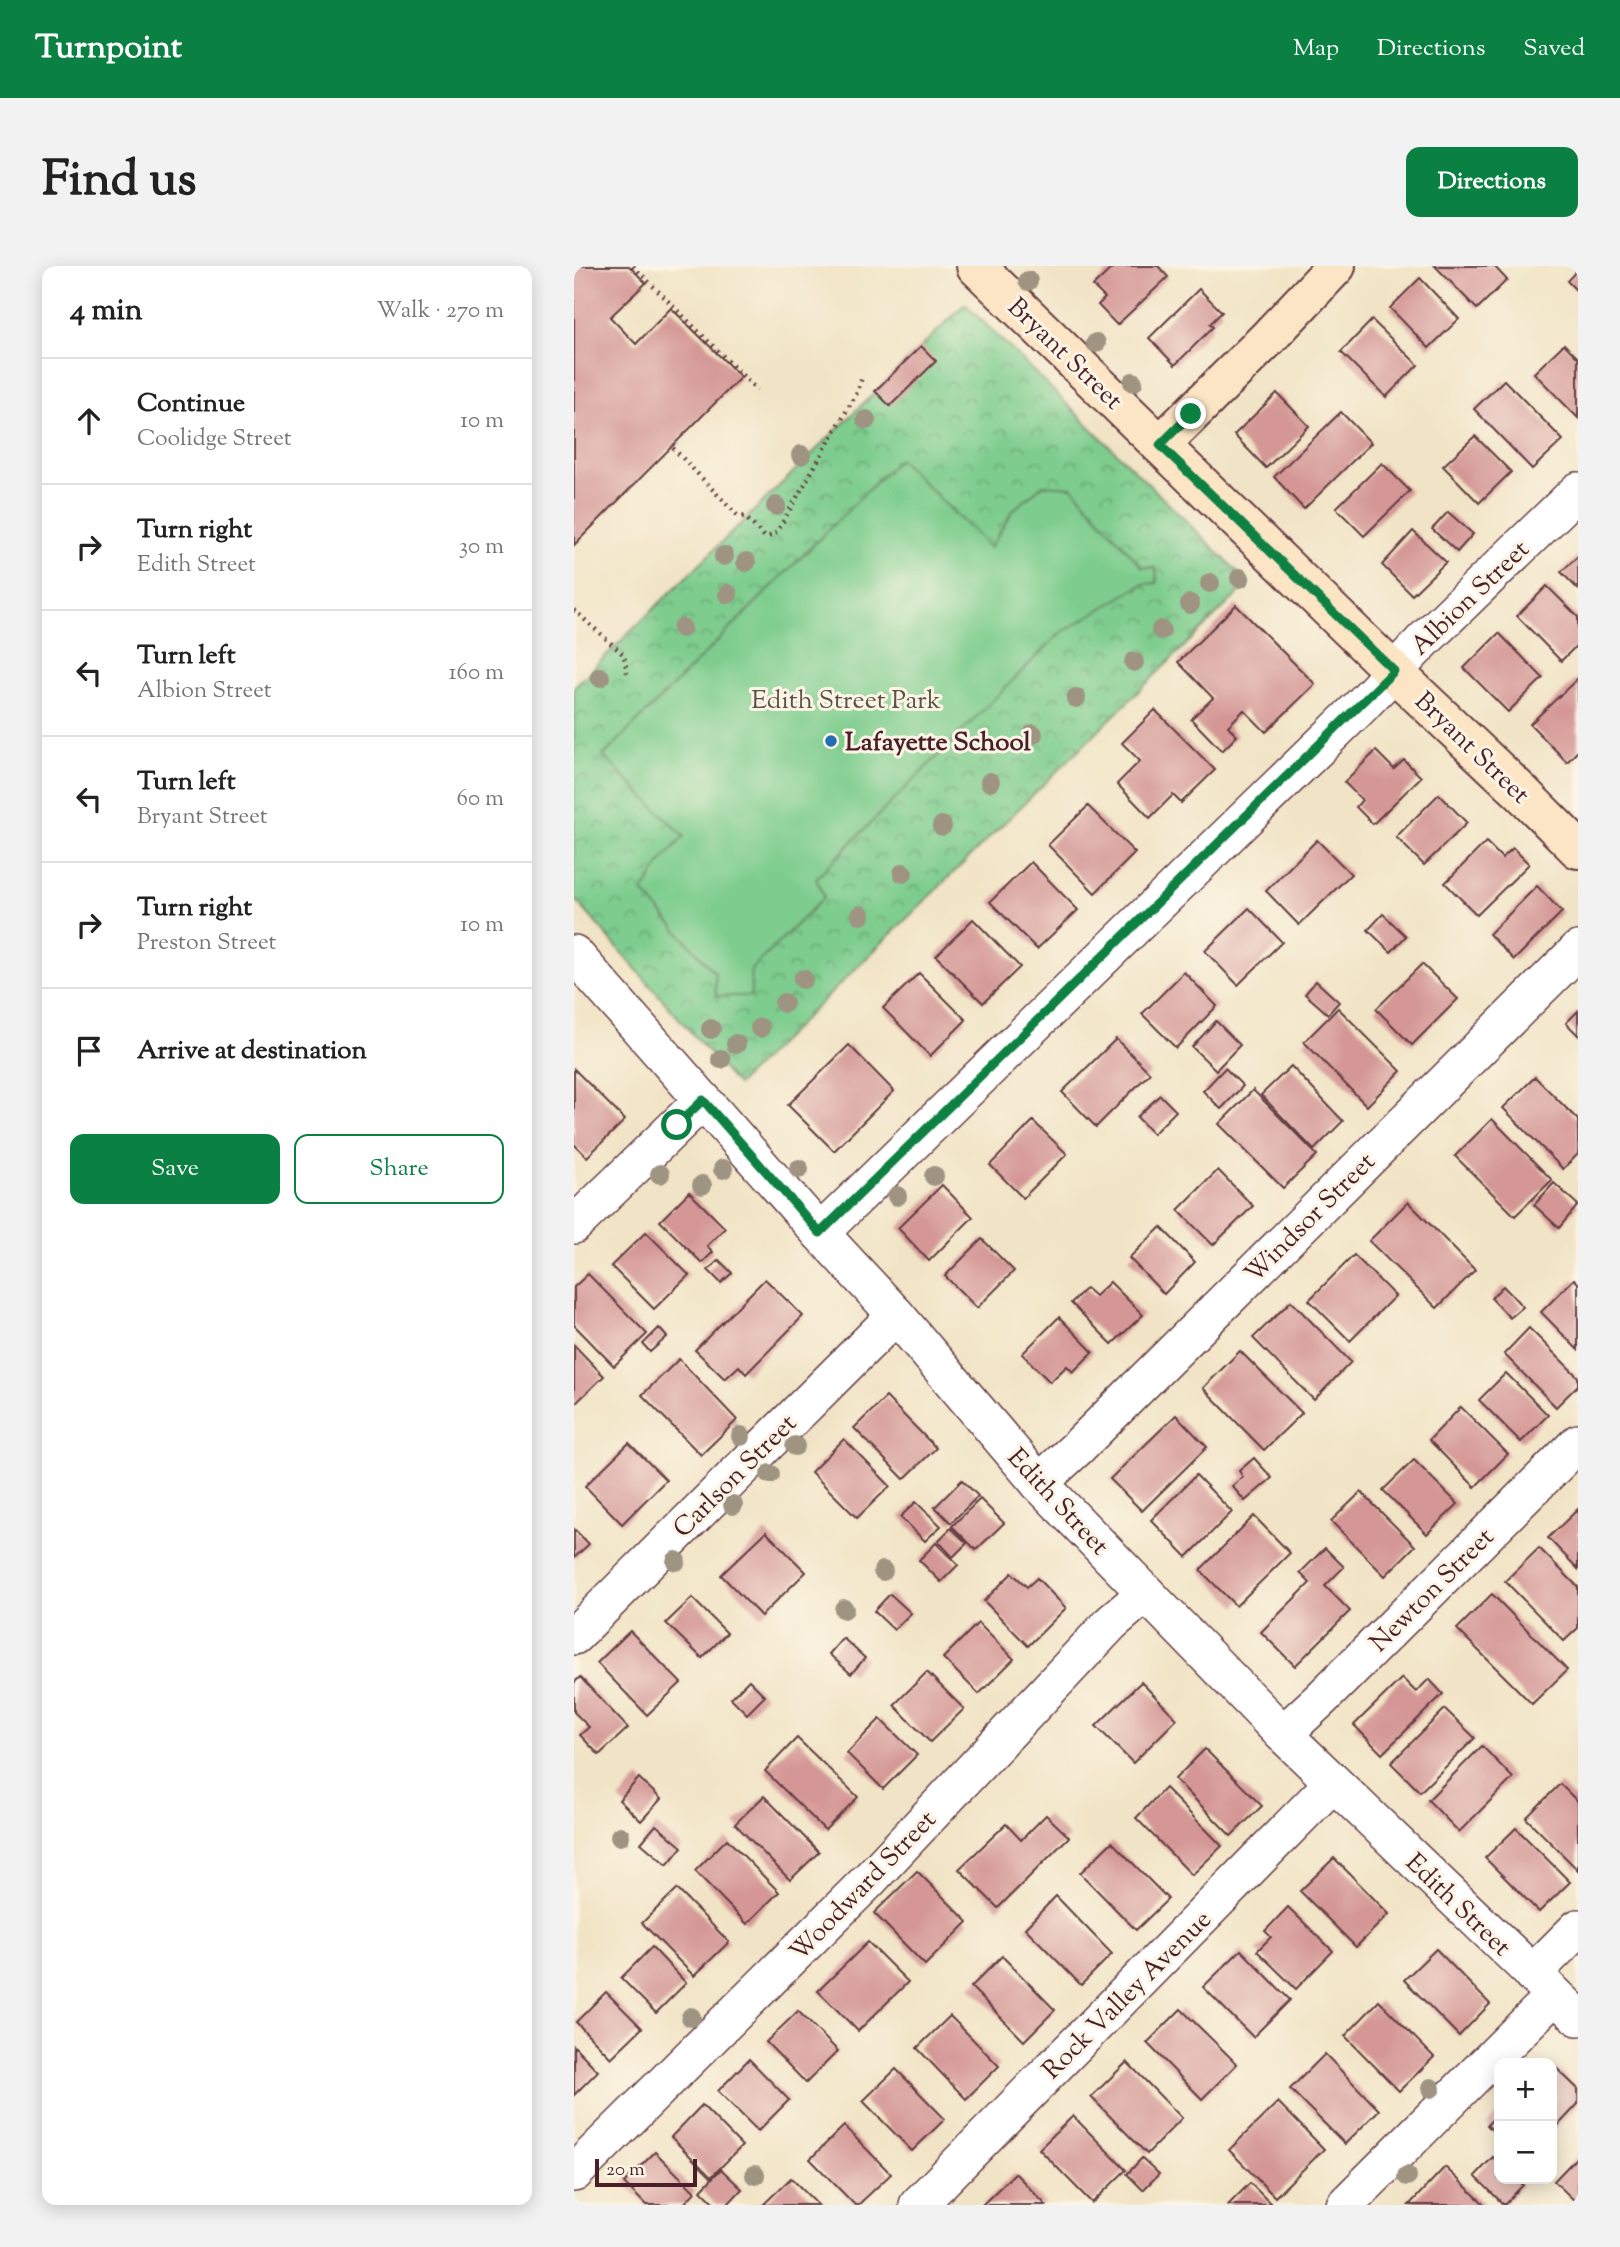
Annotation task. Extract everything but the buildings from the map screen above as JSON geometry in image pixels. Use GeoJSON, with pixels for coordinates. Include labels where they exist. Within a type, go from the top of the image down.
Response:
{"type":"FeatureCollection","features":[{"type":"Feature","properties":{"kind":"main road","name":"Bryant Street"},"geometry":{"type":"LineString","coordinates":[[976,266],[1578,849]]}},
{"type":"Feature","properties":{"kind":"main road"},"geometry":{"type":"LineString","coordinates":[[1160,445],[1336,266]]}},
{"type":"Feature","properties":{"kind":"street","name":"Albion Street"},"geometry":{"type":"LineString","coordinates":[[820,1233],[1578,491]]}},
{"type":"Feature","properties":{"kind":"street","name":"Windsor Street"},"geometry":{"type":"LineString","coordinates":[[1039,1483],[1578,950]]}},
{"type":"Feature","properties":{"kind":"street","name":"Edith Street"},"geometry":{"type":"LineString","coordinates":[[574,954],[820,1233],[896,1315],[1039,1483],[1283,1734],[1555,1995]]}},
{"type":"Feature","properties":{"kind":"street"},"geometry":{"type":"LineString","coordinates":[[574,1225],[703,1100]]}},
{"type":"Feature","properties":{"kind":"street","name":"Carlson Street"},"geometry":{"type":"LineString","coordinates":[[574,1636],[896,1315]]}},
{"type":"Feature","properties":{"kind":"street","name":"Newton Street"},"geometry":{"type":"LineString","coordinates":[[1283,1734],[1578,1443]]}},
{"type":"Feature","properties":{"kind":"street","name":"Woodward Street"},"geometry":{"type":"LineString","coordinates":[[574,2174],[868,1881],[1111,1622],[1146,1593]]}},
{"type":"Feature","properties":{"kind":"street","name":"Rock Valley Avenue"},"geometry":{"type":"LineString","coordinates":[[918,2205],[1333,1783]]}},
{"type":"Feature","properties":{"kind":"street"},"geometry":{"type":"LineString","coordinates":[[1345,2205],[1555,1995],[1578,1928]]}},
{"type":"Feature","properties":{"kind":"path"},"geometry":{"type":"LineString","coordinates":[[633,266],[757,390]]}},
{"type":"Feature","properties":{"kind":"path"},"geometry":{"type":"LineString","coordinates":[[673,448],[737,515],[745,517],[765,537],[771,536],[776,532],[858,391],[862,377]]}},
{"type":"Feature","properties":{"kind":"path"},"geometry":{"type":"LineString","coordinates":[[574,610],[624,655],[627,673]]}},
{"type":"Feature","properties":{"kind":"green space","name":"Edith Street Park"},"geometry":{"type":"Polygon","coordinates":[[[965,304],[1249,583],[737,1085],[574,898],[574,687],[965,304]]]}},
{"type":"Feature","properties":{"kind":"green space"},"geometry":{"type":"Polygon","coordinates":[[[899,459],[990,548],[1013,510],[1043,485],[1072,487],[1142,567],[1156,568],[1157,583],[1143,584],[1059,634],[816,878],[824,897],[751,970],[751,996],[716,996],[715,973],[643,892],[662,861],[684,836],[603,756],[899,459]]]}},
{"type":"Feature","properties":{"kind":"place","name":"Lafayette School"},"geometry":{"type":"Point","coordinates":[831,741]}},
{"type":"Feature","properties":{"kind":"route"},"geometry":{"type":"LineString","coordinates":[[677,1125],[703,1100],[820,1233],[1394,671],[1160,445],[1191,414]]}}]}
